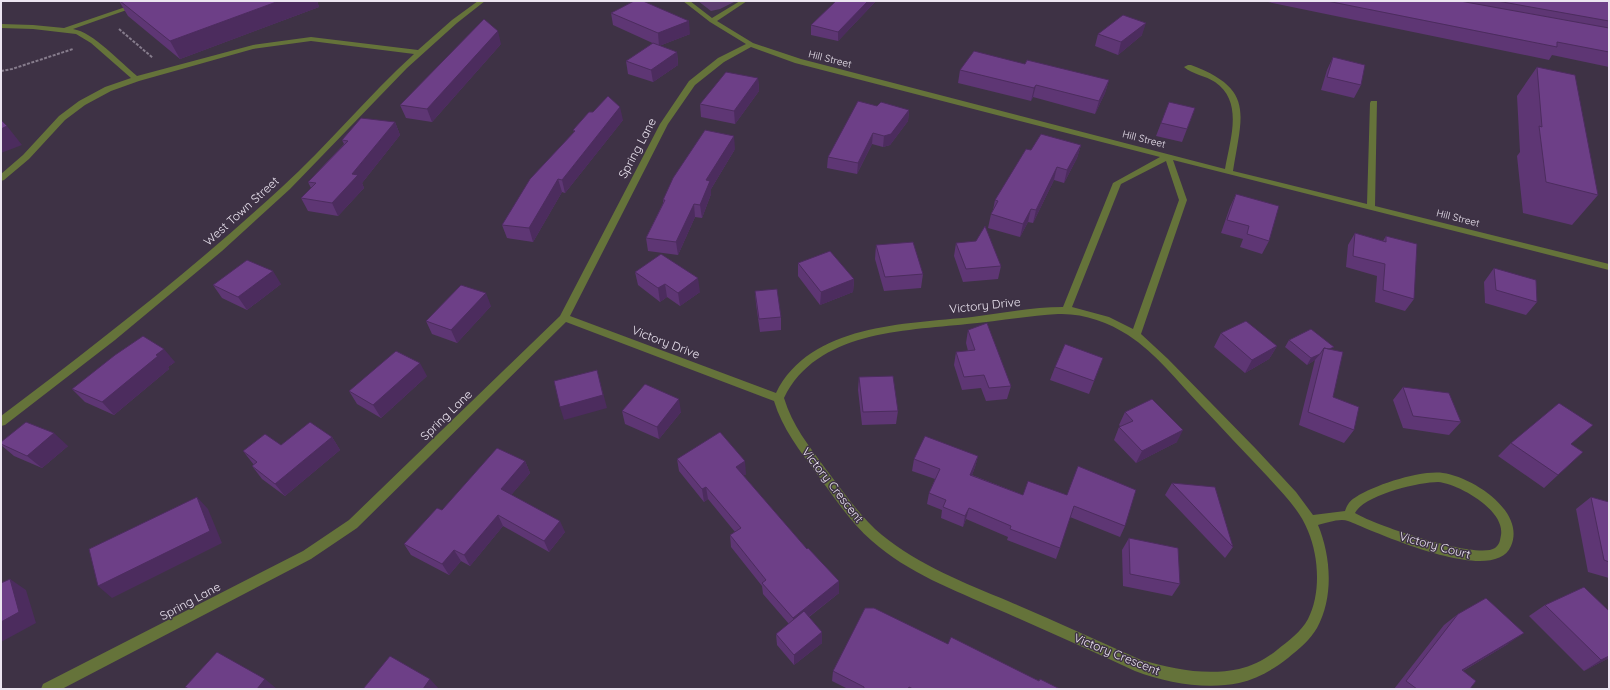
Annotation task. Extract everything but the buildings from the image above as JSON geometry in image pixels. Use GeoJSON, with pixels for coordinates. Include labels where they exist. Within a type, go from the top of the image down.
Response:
{"type":"FeatureCollection","features":[{"type":"Feature","properties":{"kind":"street"},"geometry":{"type":"LineString","coordinates":[[63,30],[149,1]]}},
{"type":"Feature","properties":{"kind":"street","name":"West Town Street"},"geometry":{"type":"LineString","coordinates":[[1,422],[121,329],[234,236],[287,186],[418,52],[482,1]]}},
{"type":"Feature","properties":{"kind":"street","name":"Hill Street"},"geometry":{"type":"LineString","coordinates":[[686,1],[712,21],[751,44],[798,60],[1229,172],[1609,267]]}},
{"type":"Feature","properties":{"kind":"street"},"geometry":{"type":"LineString","coordinates":[[712,21],[744,1]]}},
{"type":"Feature","properties":{"kind":"street"},"geometry":{"type":"LineString","coordinates":[[1,26],[78,32],[93,42],[136,79]]}},
{"type":"Feature","properties":{"kind":"street"},"geometry":{"type":"LineString","coordinates":[[1,178],[26,156],[62,118],[82,103],[108,89],[136,79],[253,47],[311,39],[418,52]]}},
{"type":"Feature","properties":{"kind":"street","name":"Spring Lane"},"geometry":{"type":"LineString","coordinates":[[48,689],[307,555],[353,524],[564,318],[664,124],[692,83],[710,67],[751,44]]}},
{"type":"Feature","properties":{"kind":"street"},"geometry":{"type":"LineString","coordinates":[[1188,67],[1221,82],[1231,94],[1236,104],[1229,172]]}},
{"type":"Feature","properties":{"kind":"street"},"geometry":{"type":"LineString","coordinates":[[1370,207],[1374,103]]}},
{"type":"Feature","properties":{"kind":"street"},"geometry":{"type":"LineString","coordinates":[[1066,310],[1117,183],[1168,156],[1183,200],[1136,335]]}},
{"type":"Feature","properties":{"kind":"street","name":"Victory Drive"},"geometry":{"type":"LineString","coordinates":[[564,318],[779,398],[783,386],[789,377],[805,361],[842,343],[868,335],[899,328],[1066,310]]}},
{"type":"Feature","properties":{"kind":"street","name":"Victory Crescent"},"geometry":{"type":"LineString","coordinates":[[779,398],[783,416],[790,428],[836,491],[876,537],[904,558],[935,575],[1140,666],[1168,674],[1210,679],[1234,677],[1254,671],[1272,662],[1303,636],[1313,622],[1323,587],[1318,546],[1310,522],[1296,501],[1229,428],[1136,335],[1102,318],[1066,310]]}},
{"type":"Feature","properties":{"kind":"street","name":"Victory Court"},"geometry":{"type":"LineString","coordinates":[[1441,478],[1464,484],[1487,500],[1504,519],[1508,529],[1506,543],[1502,550],[1496,554],[1479,557],[1464,555],[1376,528],[1348,516],[1354,505],[1363,498],[1418,480],[1441,478]]}},
{"type":"Feature","properties":{"kind":"street"},"geometry":{"type":"LineString","coordinates":[[1310,522],[1348,516]]}},
{"type":"Feature","properties":{"kind":"path"},"geometry":{"type":"LineString","coordinates":[[118,28],[153,58]]}},
{"type":"Feature","properties":{"kind":"path"},"geometry":{"type":"LineString","coordinates":[[1,71],[12,69],[77,48]]}},
{"type":"Feature","properties":{"kind":"shaded area"},"geometry":{"type":"Polygon","coordinates":[[[698,1],[736,1],[720,9],[711,11],[698,1]]]}}]}
